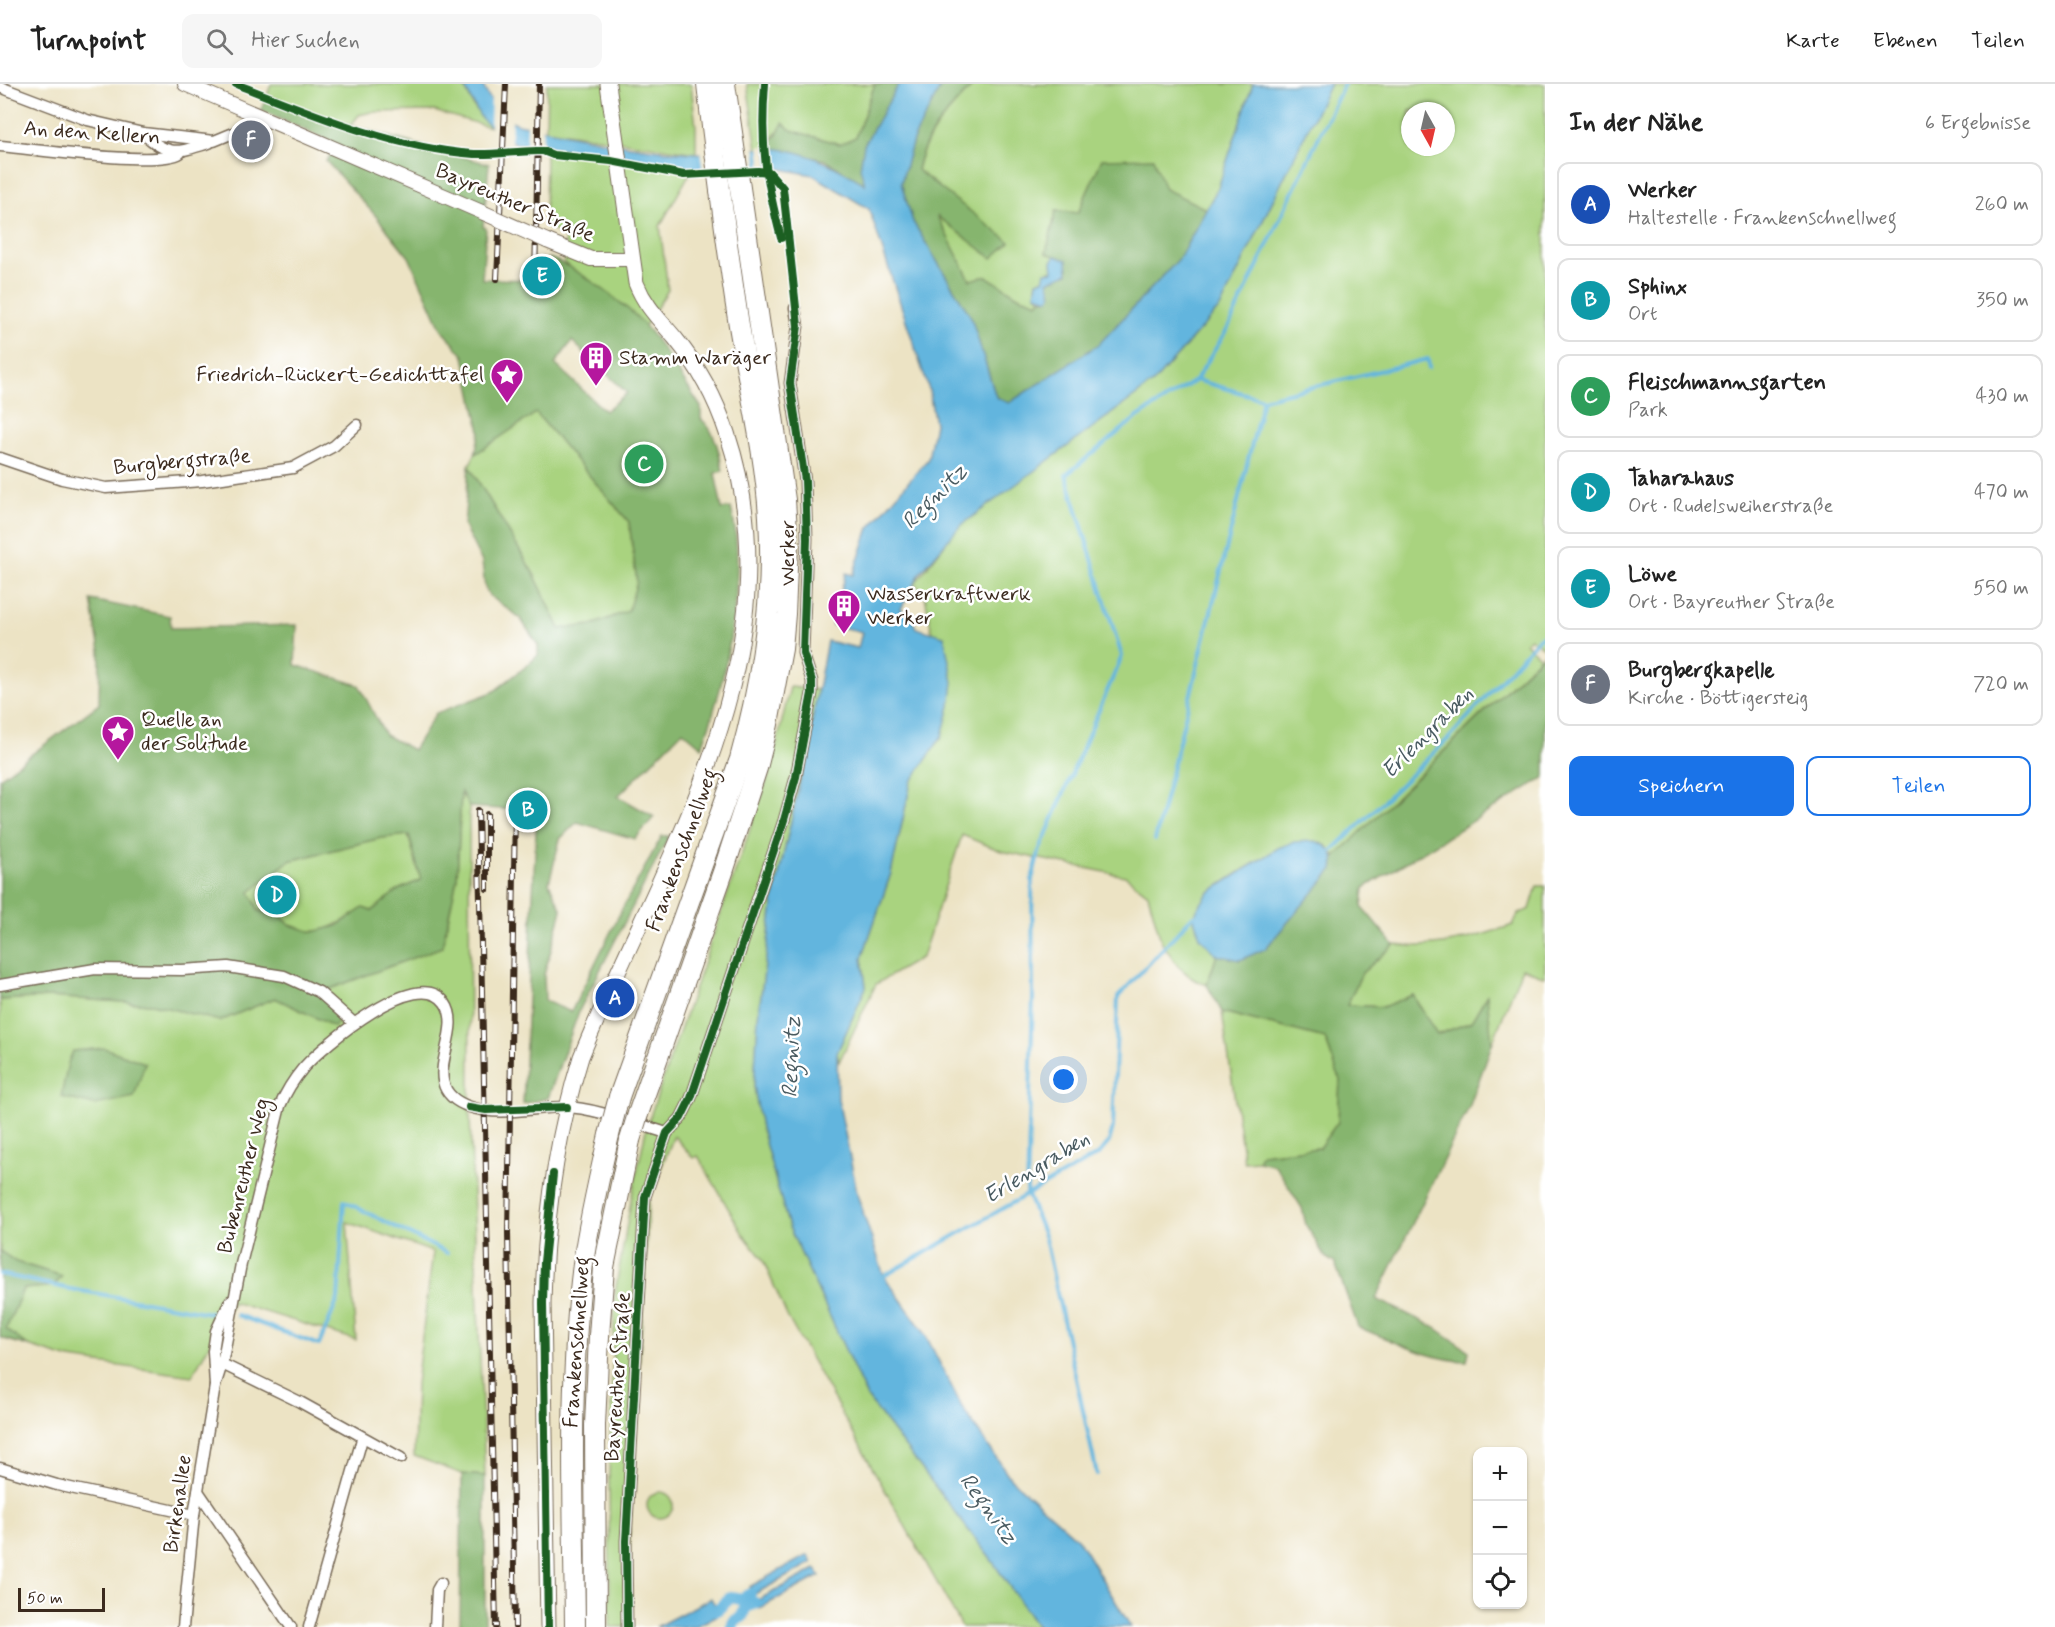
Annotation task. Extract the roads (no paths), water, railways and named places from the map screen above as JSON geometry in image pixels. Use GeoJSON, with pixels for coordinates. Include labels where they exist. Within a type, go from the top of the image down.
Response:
{"type":"FeatureCollection","features":[{"type":"Feature","properties":{"kind":"highway","name":"Frankenschnellweg"},"geometry":{"type":"LineString","coordinates":[[575,1627],[573,1424],[576,1336],[588,1230],[619,1097],[740,759],[758,691],[765,642],[769,578],[769,517],[721,127],[707,84]]}},
{"type":"Feature","properties":{"kind":"highway","name":"Frankenschnellweg"},"geometry":{"type":"LineString","coordinates":[[721,127],[727,89]]}},
{"type":"Feature","properties":{"kind":"highway","name":"Frankenschnellweg"},"geometry":{"type":"LineString","coordinates":[[596,1627],[595,1425],[604,1266],[630,1140],[757,768],[782,649],[788,545],[785,500],[731,202]]}},
{"type":"Feature","properties":{"kind":"main road"},"geometry":{"type":"LineString","coordinates":[[548,1627],[544,1262],[553,1174],[567,1107],[581,1057],[596,1020],[651,905],[705,776],[733,687],[746,605],[748,554],[738,470],[727,432],[702,378],[676,339],[644,301],[636,283],[627,202],[608,84]]}},
{"type":"Feature","properties":{"kind":"street","name":"Bayreuther Straße"},"geometry":{"type":"LineString","coordinates":[[185,84],[565,249],[601,261],[632,259]]}},
{"type":"Feature","properties":{"kind":"street"},"geometry":{"type":"LineString","coordinates":[[0,87],[87,120],[143,133],[213,141]]}},
{"type":"Feature","properties":{"kind":"street","name":"An den Kellern"},"geometry":{"type":"LineString","coordinates":[[0,146],[88,155],[156,159],[174,157],[243,129],[252,114]]}},
{"type":"Feature","properties":{"kind":"street"},"geometry":{"type":"LineString","coordinates":[[143,133],[156,145],[180,153]]}},
{"type":"Feature","properties":{"kind":"street","name":"Werker"},"geometry":{"type":"LineString","coordinates":[[667,1133],[688,1107],[772,858],[796,777],[812,693],[812,681],[803,653],[807,539],[805,481],[790,383],[798,326],[795,308]]}},
{"type":"Feature","properties":{"kind":"street","name":"Burgbergstraße"},"geometry":{"type":"LineString","coordinates":[[0,458],[62,479],[106,488],[202,482],[293,468],[334,446],[357,425]]}},
{"type":"Feature","properties":{"kind":"street"},"geometry":{"type":"LineString","coordinates":[[0,985],[95,969],[183,970],[228,967],[284,976],[319,992],[354,1023]]}},
{"type":"Feature","properties":{"kind":"street","name":"Bubenreuther Weg"},"geometry":{"type":"LineString","coordinates":[[235,1290],[285,1095],[304,1067],[354,1023],[415,992],[435,994],[444,1002],[448,1013],[442,1076],[445,1086],[456,1099],[469,1107],[486,1110],[567,1107]]}},
{"type":"Feature","properties":{"kind":"street"},"geometry":{"type":"LineString","coordinates":[[567,1107],[667,1133]]}},
{"type":"Feature","properties":{"kind":"street","name":"Bayreuther Straße"},"geometry":{"type":"LineString","coordinates":[[627,1627],[626,1541],[644,1214],[648,1184],[667,1133]]}},
{"type":"Feature","properties":{"kind":"street","name":"Birkenallee"},"geometry":{"type":"LineString","coordinates":[[183,1627],[194,1515],[215,1386],[222,1364],[235,1290]]}},
{"type":"Feature","properties":{"kind":"street","name":"Birkenallee"},"geometry":{"type":"LineString","coordinates":[[215,1386],[213,1351],[216,1331],[235,1290]]}},
{"type":"Feature","properties":{"kind":"street"},"geometry":{"type":"LineString","coordinates":[[222,1364],[300,1402],[401,1458]]}},
{"type":"Feature","properties":{"kind":"street"},"geometry":{"type":"LineString","coordinates":[[309,1627],[362,1438]]}},
{"type":"Feature","properties":{"kind":"street"},"geometry":{"type":"LineString","coordinates":[[0,1468],[57,1485],[194,1515]]}},
{"type":"Feature","properties":{"kind":"street"},"geometry":{"type":"LineString","coordinates":[[198,1491],[291,1627]]}},
{"type":"Feature","properties":{"kind":"street"},"geometry":{"type":"LineString","coordinates":[[435,1627],[437,1590],[441,1583]]}},
{"type":"Feature","properties":{"kind":"water","name":"Regnitz"},"geometry":{"type":"Polygon","coordinates":[[[463,84],[482,84],[496,108],[518,124],[650,149],[703,153],[758,148],[781,149],[819,160],[865,184],[860,168],[864,145],[899,84],[942,84],[913,140],[901,183],[913,222],[971,317],[996,397],[1009,403],[1098,345],[1179,259],[1218,188],[1253,84],[1330,84],[1221,306],[1154,382],[960,526],[920,573],[901,609],[911,616],[916,628],[944,636],[953,682],[950,706],[942,736],[911,782],[891,873],[862,958],[866,987],[837,1053],[838,1099],[858,1197],[884,1276],[924,1332],[963,1409],[1011,1479],[1078,1539],[1131,1627],[1037,1627],[993,1562],[867,1397],[789,1227],[761,1128],[754,1086],[758,1018],[774,897],[805,759],[827,641],[858,648],[862,632],[832,625],[846,573],[853,575],[869,528],[928,459],[935,424],[929,390],[869,209],[813,175],[771,167],[692,169],[606,153],[517,144],[502,137],[481,118],[463,84]]]}},
{"type":"Feature","properties":{"kind":"water"},"geometry":{"type":"Polygon","coordinates":[[[1055,256],[1067,260],[1068,273],[1048,281],[1052,294],[1049,299],[1035,295],[1037,281],[1043,280],[1045,272],[1053,271],[1052,262],[1055,256]]]}},
{"type":"Feature","properties":{"kind":"water"},"geometry":{"type":"Polygon","coordinates":[[[1315,841],[1325,845],[1333,854],[1333,869],[1265,949],[1240,960],[1217,955],[1200,937],[1193,916],[1208,893],[1278,848],[1294,842],[1315,841]]]}},
{"type":"Feature","properties":{"kind":"water"},"geometry":{"type":"Polygon","coordinates":[[[808,1555],[812,1563],[751,1596],[749,1587],[808,1555]]]}},
{"type":"Feature","properties":{"kind":"water"},"geometry":{"type":"Polygon","coordinates":[[[816,1569],[820,1576],[760,1608],[754,1602],[816,1569]]]}},
{"type":"Feature","properties":{"kind":"water"},"geometry":{"type":"Polygon","coordinates":[[[711,1598],[720,1614],[695,1627],[656,1627],[711,1598]]]}},
{"type":"Feature","properties":{"kind":"waterway"},"geometry":{"type":"LineString","coordinates":[[1196,380],[1227,330],[1344,84]]}},
{"type":"Feature","properties":{"kind":"waterway"},"geometry":{"type":"LineString","coordinates":[[1097,1474],[1045,1238],[1027,1193],[1033,997],[1032,879],[1040,849],[1122,656],[1066,475],[1136,418],[1196,380],[1263,399],[1428,359],[1429,368]]}},
{"type":"Feature","properties":{"kind":"waterway"},"geometry":{"type":"LineString","coordinates":[[1155,840],[1263,399]]}},
{"type":"Feature","properties":{"kind":"waterway","name":"Erlengraben"},"geometry":{"type":"LineString","coordinates":[[1332,851],[1449,738],[1537,640],[1545,634]]}},
{"type":"Feature","properties":{"kind":"waterway","name":"Erlengraben"},"geometry":{"type":"LineString","coordinates":[[884,1276],[1099,1154],[1109,1142],[1113,1127],[1118,997],[1193,916]]}},
{"type":"Feature","properties":{"kind":"waterway"},"geometry":{"type":"LineString","coordinates":[[237,1315],[319,1345],[338,1299],[344,1201],[447,1253]]}},
{"type":"Feature","properties":{"kind":"waterway"},"geometry":{"type":"LineString","coordinates":[[0,1274],[70,1289],[216,1314]]}},
{"type":"Feature","properties":{"kind":"waterway"},"geometry":{"type":"LineString","coordinates":[[717,1610],[731,1597],[741,1599],[750,1594]]}},
{"type":"Feature","properties":{"kind":"waterway"},"geometry":{"type":"LineString","coordinates":[[732,1627],[734,1621],[742,1617],[745,1608],[755,1603]]}},
{"type":"Feature","properties":{"kind":"railway"},"geometry":{"type":"LineString","coordinates":[[497,279],[506,84]]}},
{"type":"Feature","properties":{"kind":"railway"},"geometry":{"type":"LineString","coordinates":[[535,280],[539,84]]}},
{"type":"Feature","properties":{"kind":"railway"},"geometry":{"type":"LineString","coordinates":[[478,810],[496,1627]]}},
{"type":"Feature","properties":{"kind":"railway"},"geometry":{"type":"LineString","coordinates":[[515,811],[508,1233],[515,1627]]}},
{"type":"Feature","properties":{"kind":"railway"},"geometry":{"type":"LineString","coordinates":[[487,814],[487,889]]}},
{"type":"Feature","properties":{"kind":"place","name":"Burgbergkapelle"},"geometry":{"type":"Point","coordinates":[251,140]}},
{"type":"Feature","properties":{"kind":"place","name":"Löwe"},"geometry":{"type":"Point","coordinates":[542,276]}},
{"type":"Feature","properties":{"kind":"place","name":"Stamm Waräger"},"geometry":{"type":"Point","coordinates":[596,387]}},
{"type":"Feature","properties":{"kind":"place","name":"Friedrich-Rückert-Gedichttafel"},"geometry":{"type":"Point","coordinates":[507,404]}},
{"type":"Feature","properties":{"kind":"place","name":"Fleischmannsgarten"},"geometry":{"type":"Point","coordinates":[644,464]}},
{"type":"Feature","properties":{"kind":"place","name":"Wasserkraftwerk Werker"},"geometry":{"type":"Point","coordinates":[844,635]}},
{"type":"Feature","properties":{"kind":"place","name":"Quelle an der Solitude"},"geometry":{"type":"Point","coordinates":[118,761]}},
{"type":"Feature","properties":{"kind":"place","name":"Sphinx"},"geometry":{"type":"Point","coordinates":[528,810]}},
{"type":"Feature","properties":{"kind":"place","name":"Taharahaus"},"geometry":{"type":"Point","coordinates":[277,895]}},
{"type":"Feature","properties":{"kind":"place","name":"Werker"},"geometry":{"type":"Point","coordinates":[615,998]}}]}
